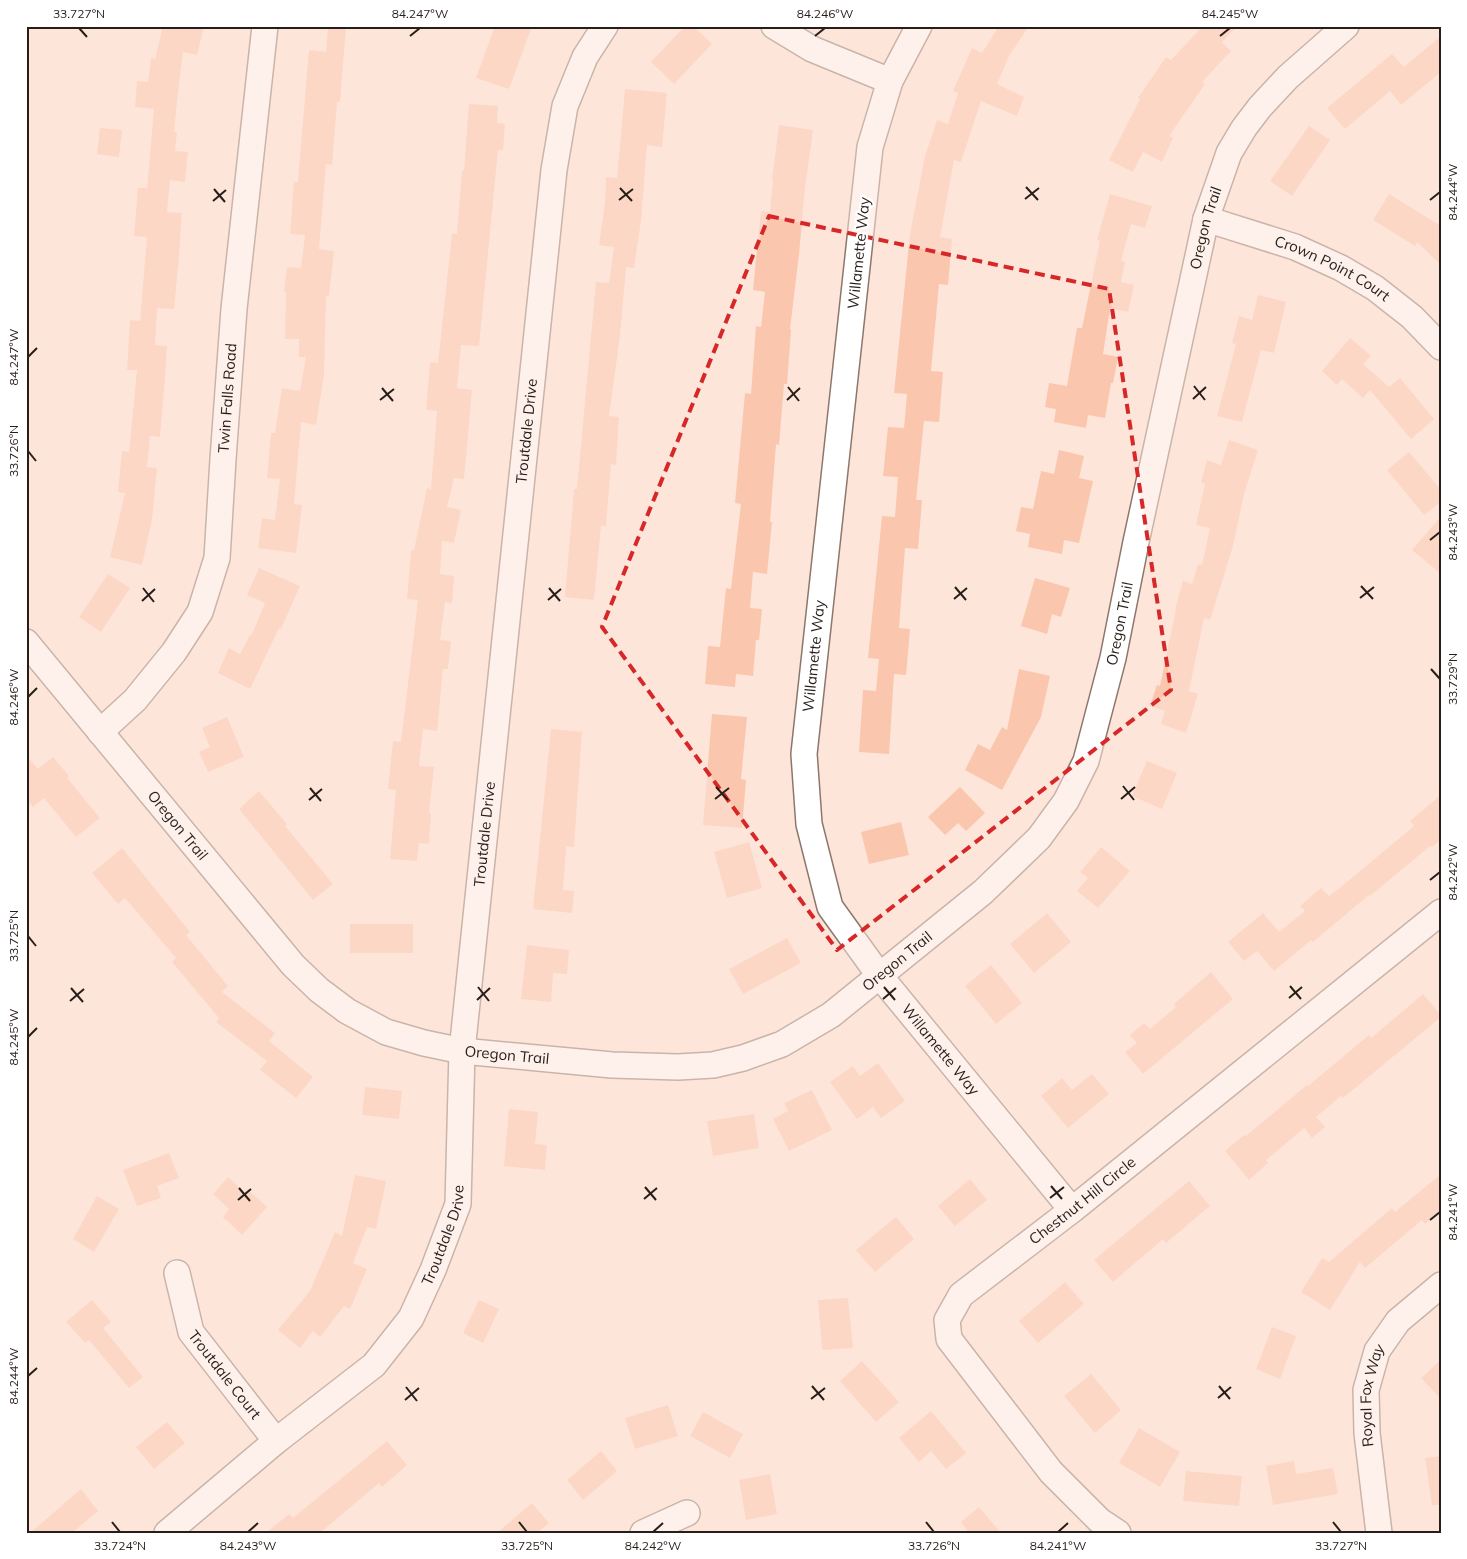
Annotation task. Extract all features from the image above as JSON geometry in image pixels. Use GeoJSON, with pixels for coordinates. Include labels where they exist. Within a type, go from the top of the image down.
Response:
{"type":"FeatureCollection","features":[{"type":"Feature","properties":{"kind":"street","name":"Twin Falls Road"},"geometry":{"type":"LineString","coordinates":[[100,732],[135,700],[174,652],[200,612],[217,558],[234,308],[265,26]]}},
{"type":"Feature","properties":{"kind":"street","name":"Troutdale Drive"},"geometry":{"type":"LineString","coordinates":[[167,1533],[276,1441],[374,1365],[411,1318],[434,1270],[458,1204],[462,1051],[554,170],[565,106],[585,57],[605,26]]}},
{"type":"Feature","properties":{"kind":"street"},"geometry":{"type":"LineString","coordinates":[[774,26],[812,49],[890,81]]}},
{"type":"Feature","properties":{"kind":"street","name":"Willamette Way"},"geometry":{"type":"LineString","coordinates":[[918,26],[890,81],[870,147],[804,754],[809,824],[830,908],[879,976],[1072,1210]]}},
{"type":"Feature","properties":{"kind":"street","name":"Oregon Trail"},"geometry":{"type":"LineString","coordinates":[[26,642],[292,965],[319,990],[347,1011],[386,1032],[462,1051],[612,1065],[678,1067],[713,1065],[743,1058],[782,1044],[831,1015],[983,892],[1039,838],[1066,801],[1086,761],[1113,658],[1206,219],[1228,153],[1260,107],[1288,77],[1346,26]]}},
{"type":"Feature","properties":{"kind":"street","name":"Crown Point Court"},"geometry":{"type":"LineString","coordinates":[[1206,219],[1294,247],[1341,268],[1374,288],[1412,317],[1441,347]]}},
{"type":"Feature","properties":{"kind":"street","name":"Chestnut Hill Circle"},"geometry":{"type":"LineString","coordinates":[[1118,1533],[1100,1521],[1051,1472],[948,1339],[947,1320],[961,1295],[1072,1210],[1441,912]]}},
{"type":"Feature","properties":{"kind":"street","name":"Troutdale Court"},"geometry":{"type":"LineString","coordinates":[[177,1273],[191,1332],[276,1441]]}},
{"type":"Feature","properties":{"kind":"street","name":"Royal Fox Way"},"geometry":{"type":"LineString","coordinates":[[1379,1533],[1367,1433],[1366,1390],[1377,1351],[1398,1321],[1441,1285]]}},
{"type":"Feature","properties":{"kind":"street"},"geometry":{"type":"LineString","coordinates":[[643,1533],[687,1513]]}},
{"type":"Feature","properties":{"kind":"highlighted area"},"geometry":{"type":"Polygon","coordinates":[[[769,216],[1109,289],[1171,690],[837,950],[602,627],[769,216]]]}},
{"type":"Feature","properties":{"kind":"building"},"geometry":{"type":"Polygon","coordinates":[[[163,26],[204,26],[197,55],[183,52],[178,92],[174,132],[177,132],[175,151],[188,152],[185,182],[170,180],[167,212],[182,213],[179,256],[174,309],[157,308],[155,345],[167,346],[160,437],[150,436],[147,467],[157,468],[152,520],[142,565],[110,557],[125,493],[118,492],[122,451],[129,452],[137,370],[127,370],[130,320],[140,321],[147,237],[134,236],[138,188],[147,188],[154,109],[135,107],[137,81],[148,82],[151,58],[155,59],[163,26]]]}},
{"type":"Feature","properties":{"kind":"building"},"geometry":{"type":"Polygon","coordinates":[[[328,26],[346,26],[340,102],[337,102],[332,165],[326,164],[319,249],[334,251],[329,297],[326,296],[324,374],[316,425],[301,422],[294,504],[302,505],[296,553],[258,548],[262,518],[275,520],[280,479],[267,478],[271,433],[275,433],[282,388],[300,391],[306,357],[299,357],[299,339],[285,339],[286,292],[284,292],[287,267],[301,268],[305,235],[290,234],[294,182],[298,182],[309,50],[326,52],[328,26]]]}},
{"type":"Feature","properties":{"kind":"building"},"geometry":{"type":"Polygon","coordinates":[[[495,26],[532,26],[509,89],[476,78],[495,26]]]}},
{"type":"Feature","properties":{"kind":"building"},"geometry":{"type":"Polygon","coordinates":[[[685,26],[693,26],[712,44],[674,84],[651,62],[685,26]]]}},
{"type":"Feature","properties":{"kind":"building"},"geometry":{"type":"Polygon","coordinates":[[[999,26],[1029,26],[1009,56],[997,84],[1024,97],[1017,116],[981,101],[961,162],[954,160],[940,237],[952,239],[948,285],[939,284],[931,371],[943,372],[939,422],[924,421],[916,500],[922,500],[918,549],[905,548],[899,628],[910,629],[906,675],[894,674],[889,754],[859,752],[863,690],[876,691],[879,659],[868,658],[882,516],[895,517],[898,477],[883,476],[888,427],[904,428],[907,394],[894,393],[910,234],[925,156],[937,120],[948,124],[958,93],[953,91],[972,48],[982,53],[999,26]]]}},
{"type":"Feature","properties":{"kind":"building"},"geometry":{"type":"Polygon","coordinates":[[[1203,26],[1237,26],[1222,42],[1231,51],[1202,82],[1205,84],[1169,136],[1173,138],[1162,162],[1143,152],[1133,172],[1109,160],[1140,99],[1138,98],[1166,57],[1171,60],[1203,26]]]}},
{"type":"Feature","properties":{"kind":"building"},"geometry":{"type":"Polygon","coordinates":[[[1441,36],[1441,72],[1401,105],[1390,91],[1345,129],[1327,108],[1392,54],[1404,67],[1441,36]]]}},
{"type":"Feature","properties":{"kind":"building"},"geometry":{"type":"Polygon","coordinates":[[[625,89],[667,93],[662,147],[647,145],[641,221],[634,268],[626,267],[620,336],[609,416],[619,417],[616,465],[611,464],[606,526],[601,526],[594,600],[565,597],[574,489],[577,489],[596,282],[609,283],[614,247],[599,245],[605,202],[606,177],[617,178],[625,89]]]}},
{"type":"Feature","properties":{"kind":"building"},"geometry":{"type":"Polygon","coordinates":[[[469,104],[498,106],[497,123],[505,124],[503,150],[498,150],[479,346],[461,345],[457,388],[472,390],[470,414],[464,479],[454,478],[447,507],[461,510],[454,543],[442,541],[440,574],[454,576],[452,603],[445,602],[440,640],[451,641],[448,669],[443,669],[437,731],[423,729],[419,766],[434,767],[429,813],[431,813],[429,844],[419,843],[417,861],[390,859],[396,790],[388,789],[393,741],[401,742],[418,600],[407,599],[411,550],[414,550],[427,488],[431,489],[437,411],[426,410],[430,362],[438,363],[452,234],[457,234],[469,104]]]}},
{"type":"Feature","properties":{"kind":"building"},"geometry":{"type":"Polygon","coordinates":[[[779,125],[813,130],[790,329],[787,384],[784,384],[779,445],[776,444],[767,574],[753,572],[750,608],[762,609],[759,640],[756,640],[753,676],[736,674],[735,687],[705,684],[708,646],[720,647],[726,588],[731,589],[741,504],[735,503],[745,393],[751,394],[756,326],[761,327],[765,292],[753,290],[761,211],[770,212],[779,125]]]}},
{"type":"Feature","properties":{"kind":"building"},"geometry":{"type":"Polygon","coordinates":[[[1309,126],[1330,140],[1292,196],[1270,181],[1309,126]]]}},
{"type":"Feature","properties":{"kind":"building"},"geometry":{"type":"Polygon","coordinates":[[[100,128],[122,130],[119,157],[97,154],[100,128]]]}},
{"type":"Feature","properties":{"kind":"building"},"geometry":{"type":"Polygon","coordinates":[[[1110,194],[1152,206],[1145,228],[1131,224],[1121,261],[1125,262],[1121,282],[1134,285],[1128,312],[1110,308],[1103,354],[1118,357],[1105,418],[1088,415],[1086,428],[1054,422],[1056,409],[1045,407],[1049,383],[1067,386],[1077,328],[1082,328],[1100,241],[1097,240],[1110,194]]]}},
{"type":"Feature","properties":{"kind":"building"},"geometry":{"type":"Polygon","coordinates":[[[1389,194],[1441,226],[1441,265],[1417,242],[1415,246],[1373,220],[1389,194]]]}},
{"type":"Feature","properties":{"kind":"building"},"geometry":{"type":"Polygon","coordinates":[[[1258,295],[1286,302],[1274,353],[1261,350],[1242,422],[1217,416],[1236,344],[1232,343],[1239,316],[1252,320],[1258,295]]]}},
{"type":"Feature","properties":{"kind":"building"},"geometry":{"type":"Polygon","coordinates":[[[1350,338],[1371,356],[1363,364],[1389,387],[1400,378],[1434,419],[1411,439],[1370,390],[1363,398],[1342,379],[1337,385],[1322,371],[1350,338]]]}},
{"type":"Feature","properties":{"kind":"building"},"geometry":{"type":"Polygon","coordinates":[[[1229,440],[1258,450],[1244,494],[1233,546],[1210,620],[1204,618],[1189,691],[1198,694],[1186,733],[1161,724],[1165,711],[1150,706],[1157,685],[1160,686],[1175,609],[1183,581],[1192,584],[1198,564],[1202,565],[1210,528],[1196,525],[1205,484],[1201,482],[1207,460],[1221,465],[1229,440]]]}},
{"type":"Feature","properties":{"kind":"building"},"geometry":{"type":"Polygon","coordinates":[[[1059,450],[1084,456],[1079,478],[1093,481],[1079,543],[1064,540],[1062,554],[1028,547],[1030,534],[1016,531],[1021,507],[1033,509],[1041,471],[1054,474],[1059,450]]]}},
{"type":"Feature","properties":{"kind":"building"},"geometry":{"type":"Polygon","coordinates":[[[1409,452],[1441,490],[1441,502],[1424,515],[1387,470],[1409,452]]]}},
{"type":"Feature","properties":{"kind":"building"},"geometry":{"type":"Polygon","coordinates":[[[1441,516],[1441,574],[1412,550],[1441,516]]]}},
{"type":"Feature","properties":{"kind":"building"},"geometry":{"type":"Polygon","coordinates":[[[259,568],[300,586],[281,629],[279,628],[250,689],[218,673],[229,648],[240,654],[251,636],[265,603],[247,595],[259,568]]]}},
{"type":"Feature","properties":{"kind":"building"},"geometry":{"type":"Polygon","coordinates":[[[108,574],[130,588],[101,632],[79,617],[108,574]]]}},
{"type":"Feature","properties":{"kind":"building"},"geometry":{"type":"Polygon","coordinates":[[[1035,578],[1070,588],[1061,617],[1052,614],[1047,634],[1021,626],[1035,578]]]}},
{"type":"Feature","properties":{"kind":"building"},"geometry":{"type":"Polygon","coordinates":[[[1019,669],[1050,676],[1041,717],[1002,790],[965,770],[978,744],[990,750],[1002,727],[1007,730],[1019,669]]]}},
{"type":"Feature","properties":{"kind":"building"},"geometry":{"type":"Polygon","coordinates":[[[712,714],[747,717],[741,779],[746,780],[742,828],[703,825],[712,714]]]}},
{"type":"Feature","properties":{"kind":"building"},"geometry":{"type":"Polygon","coordinates":[[[227,717],[244,757],[208,772],[199,752],[210,747],[202,728],[227,717]]]}},
{"type":"Feature","properties":{"kind":"building"},"geometry":{"type":"Polygon","coordinates":[[[551,729],[582,732],[574,847],[566,846],[563,890],[574,891],[572,913],[533,909],[551,729]]]}},
{"type":"Feature","properties":{"kind":"building"},"geometry":{"type":"Polygon","coordinates":[[[26,755],[38,769],[53,757],[69,776],[67,778],[100,818],[76,837],[44,798],[33,807],[26,799],[26,755]]]}},
{"type":"Feature","properties":{"kind":"building"},"geometry":{"type":"Polygon","coordinates":[[[1147,761],[1177,773],[1162,809],[1132,796],[1147,761]]]}},
{"type":"Feature","properties":{"kind":"building"},"geometry":{"type":"Polygon","coordinates":[[[960,787],[985,813],[966,831],[958,823],[945,835],[928,817],[960,787]]]}},
{"type":"Feature","properties":{"kind":"building"},"geometry":{"type":"Polygon","coordinates":[[[259,791],[333,884],[313,900],[239,809],[259,791]]]}},
{"type":"Feature","properties":{"kind":"building"},"geometry":{"type":"Polygon","coordinates":[[[1441,795],[1441,840],[1432,847],[1430,846],[1313,942],[1311,940],[1274,971],[1257,951],[1244,961],[1228,942],[1263,913],[1279,932],[1305,911],[1300,906],[1321,888],[1329,896],[1342,886],[1414,826],[1410,821],[1441,795]]]}},
{"type":"Feature","properties":{"kind":"building"},"geometry":{"type":"Polygon","coordinates":[[[901,822],[909,855],[869,864],[861,832],[901,822]]]}},
{"type":"Feature","properties":{"kind":"building"},"geometry":{"type":"Polygon","coordinates":[[[749,842],[762,888],[727,898],[714,852],[749,842]]]}},
{"type":"Feature","properties":{"kind":"building"},"geometry":{"type":"Polygon","coordinates":[[[1101,847],[1130,871],[1098,908],[1077,891],[1088,878],[1080,872],[1101,847]]]}},
{"type":"Feature","properties":{"kind":"building"},"geometry":{"type":"Polygon","coordinates":[[[122,848],[190,932],[186,935],[228,986],[222,992],[275,1033],[269,1041],[313,1077],[296,1098],[260,1070],[267,1061],[216,1022],[219,1018],[172,962],[176,958],[125,898],[118,904],[92,873],[122,848]]]}},
{"type":"Feature","properties":{"kind":"building"},"geometry":{"type":"Polygon","coordinates":[[[1047,913],[1071,942],[1034,973],[1010,944],[1047,913]]]}},
{"type":"Feature","properties":{"kind":"building"},"geometry":{"type":"Polygon","coordinates":[[[350,924],[413,924],[413,953],[350,953],[350,924]]]}},
{"type":"Feature","properties":{"kind":"building"},"geometry":{"type":"Polygon","coordinates":[[[787,938],[801,963],[743,994],[729,969],[787,938]]]}},
{"type":"Feature","properties":{"kind":"building"},"geometry":{"type":"Polygon","coordinates":[[[527,945],[569,950],[567,974],[553,973],[551,1002],[521,999],[527,945]]]}},
{"type":"Feature","properties":{"kind":"building"},"geometry":{"type":"Polygon","coordinates":[[[991,965],[1022,1003],[996,1024],[965,986],[991,965]]]}},
{"type":"Feature","properties":{"kind":"building"},"geometry":{"type":"Polygon","coordinates":[[[1211,972],[1233,999],[1143,1074],[1125,1052],[1137,1043],[1130,1035],[1144,1023],[1150,1029],[1176,1007],[1174,1004],[1211,972]]]}},
{"type":"Feature","properties":{"kind":"building"},"geometry":{"type":"Polygon","coordinates":[[[1423,994],[1441,1017],[1343,1098],[1341,1096],[1316,1117],[1325,1127],[1312,1138],[1304,1128],[1266,1160],[1268,1163],[1249,1180],[1225,1151],[1369,1035],[1371,1038],[1423,994]]]}},
{"type":"Feature","properties":{"kind":"building"},"geometry":{"type":"Polygon","coordinates":[[[878,1063],[905,1101],[881,1118],[873,1107],[857,1119],[830,1082],[853,1066],[860,1076],[878,1063]]]}},
{"type":"Feature","properties":{"kind":"building"},"geometry":{"type":"Polygon","coordinates":[[[1092,1074],[1109,1094],[1068,1128],[1041,1096],[1062,1078],[1072,1090],[1092,1074]]]}},
{"type":"Feature","properties":{"kind":"building"},"geometry":{"type":"Polygon","coordinates":[[[365,1087],[402,1091],[399,1119],[362,1115],[365,1087]]]}},
{"type":"Feature","properties":{"kind":"building"},"geometry":{"type":"Polygon","coordinates":[[[812,1090],[832,1130],[789,1151],[773,1119],[788,1111],[784,1103],[812,1090]]]}},
{"type":"Feature","properties":{"kind":"building"},"geometry":{"type":"Polygon","coordinates":[[[509,1109],[538,1112],[535,1144],[547,1145],[545,1170],[504,1166],[509,1109]]]}},
{"type":"Feature","properties":{"kind":"building"},"geometry":{"type":"Polygon","coordinates":[[[754,1114],[759,1148],[713,1156],[707,1121],[754,1114]]]}},
{"type":"Feature","properties":{"kind":"building"},"geometry":{"type":"Polygon","coordinates":[[[169,1153],[179,1178],[157,1186],[161,1198],[137,1206],[123,1170],[169,1153]]]}},
{"type":"Feature","properties":{"kind":"building"},"geometry":{"type":"Polygon","coordinates":[[[1441,1174],[1441,1211],[1425,1224],[1422,1220],[1365,1268],[1360,1262],[1330,1310],[1301,1292],[1322,1258],[1329,1262],[1392,1208],[1395,1212],[1441,1174]]]}},
{"type":"Feature","properties":{"kind":"building"},"geometry":{"type":"Polygon","coordinates":[[[355,1175],[386,1181],[376,1229],[367,1227],[353,1263],[367,1269],[350,1309],[344,1306],[320,1337],[313,1331],[300,1348],[278,1330],[310,1291],[335,1232],[342,1236],[355,1175]]]}},
{"type":"Feature","properties":{"kind":"building"},"geometry":{"type":"Polygon","coordinates":[[[228,1177],[244,1192],[247,1189],[267,1207],[242,1235],[223,1217],[229,1209],[213,1194],[228,1177]]]}},
{"type":"Feature","properties":{"kind":"building"},"geometry":{"type":"Polygon","coordinates":[[[970,1179],[987,1200],[955,1226],[938,1206],[970,1179]]]}},
{"type":"Feature","properties":{"kind":"building"},"geometry":{"type":"Polygon","coordinates":[[[1189,1181],[1210,1206],[1166,1243],[1163,1239],[1113,1282],[1094,1260],[1189,1181]]]}},
{"type":"Feature","properties":{"kind":"building"},"geometry":{"type":"Polygon","coordinates":[[[97,1196],[119,1209],[94,1252],[73,1239],[97,1196]]]}},
{"type":"Feature","properties":{"kind":"building"},"geometry":{"type":"Polygon","coordinates":[[[896,1217],[914,1239],[875,1272],[856,1250],[896,1217]]]}},
{"type":"Feature","properties":{"kind":"building"},"geometry":{"type":"Polygon","coordinates":[[[1065,1282],[1084,1304],[1038,1343],[1019,1321],[1065,1282]]]}},
{"type":"Feature","properties":{"kind":"building"},"geometry":{"type":"Polygon","coordinates":[[[848,1298],[853,1348],[822,1350],[818,1300],[848,1298]]]}},
{"type":"Feature","properties":{"kind":"building"},"geometry":{"type":"Polygon","coordinates":[[[92,1300],[111,1322],[103,1328],[143,1377],[129,1388],[89,1340],[85,1343],[66,1322],[92,1300]]]}},
{"type":"Feature","properties":{"kind":"building"},"geometry":{"type":"Polygon","coordinates":[[[479,1300],[499,1309],[483,1343],[463,1333],[479,1300]]]}},
{"type":"Feature","properties":{"kind":"building"},"geometry":{"type":"Polygon","coordinates":[[[1272,1327],[1296,1336],[1280,1379],[1256,1369],[1272,1327]]]}},
{"type":"Feature","properties":{"kind":"building"},"geometry":{"type":"Polygon","coordinates":[[[1441,1360],[1441,1399],[1421,1378],[1441,1360]]]}},
{"type":"Feature","properties":{"kind":"building"},"geometry":{"type":"Polygon","coordinates":[[[862,1361],[899,1402],[876,1422],[840,1381],[862,1361]]]}},
{"type":"Feature","properties":{"kind":"building"},"geometry":{"type":"Polygon","coordinates":[[[1091,1374],[1121,1410],[1095,1433],[1064,1396],[1091,1374]]]}},
{"type":"Feature","properties":{"kind":"building"},"geometry":{"type":"Polygon","coordinates":[[[668,1405],[678,1436],[635,1449],[625,1418],[668,1405]]]}},
{"type":"Feature","properties":{"kind":"building"},"geometry":{"type":"Polygon","coordinates":[[[931,1411],[966,1453],[946,1469],[931,1451],[919,1462],[899,1438],[931,1411]]]}},
{"type":"Feature","properties":{"kind":"building"},"geometry":{"type":"Polygon","coordinates":[[[703,1412],[743,1434],[730,1458],[690,1436],[703,1412]]]}},
{"type":"Feature","properties":{"kind":"building"},"geometry":{"type":"Polygon","coordinates":[[[167,1422],[185,1443],[154,1469],[136,1447],[167,1422]]]}},
{"type":"Feature","properties":{"kind":"building"},"geometry":{"type":"Polygon","coordinates":[[[1139,1428],[1180,1452],[1160,1487],[1119,1463],[1139,1428]]]}},
{"type":"Feature","properties":{"kind":"building"},"geometry":{"type":"Polygon","coordinates":[[[387,1441],[407,1465],[382,1487],[379,1483],[320,1533],[266,1533],[289,1514],[293,1518],[387,1441]]]}},
{"type":"Feature","properties":{"kind":"building"},"geometry":{"type":"Polygon","coordinates":[[[601,1451],[617,1471],[583,1500],[567,1480],[601,1451]]]}},
{"type":"Feature","properties":{"kind":"building"},"geometry":{"type":"Polygon","coordinates":[[[1441,1456],[1441,1505],[1432,1505],[1425,1458],[1441,1456]]]}},
{"type":"Feature","properties":{"kind":"building"},"geometry":{"type":"Polygon","coordinates":[[[1294,1461],[1296,1474],[1333,1468],[1338,1494],[1273,1505],[1266,1466],[1294,1461]]]}},
{"type":"Feature","properties":{"kind":"building"},"geometry":{"type":"Polygon","coordinates":[[[1186,1471],[1242,1476],[1239,1506],[1183,1501],[1186,1471]]]}},
{"type":"Feature","properties":{"kind":"building"},"geometry":{"type":"Polygon","coordinates":[[[770,1474],[777,1514],[746,1520],[739,1480],[770,1474]]]}},
{"type":"Feature","properties":{"kind":"building"},"geometry":{"type":"Polygon","coordinates":[[[81,1489],[98,1511],[72,1533],[30,1533],[81,1489]]]}},
{"type":"Feature","properties":{"kind":"building"},"geometry":{"type":"Polygon","coordinates":[[[532,1503],[549,1523],[537,1533],[497,1533],[532,1503]]]}},
{"type":"Feature","properties":{"kind":"building"},"geometry":{"type":"Polygon","coordinates":[[[979,1507],[1001,1533],[969,1533],[961,1522],[979,1507]]]}}]}
